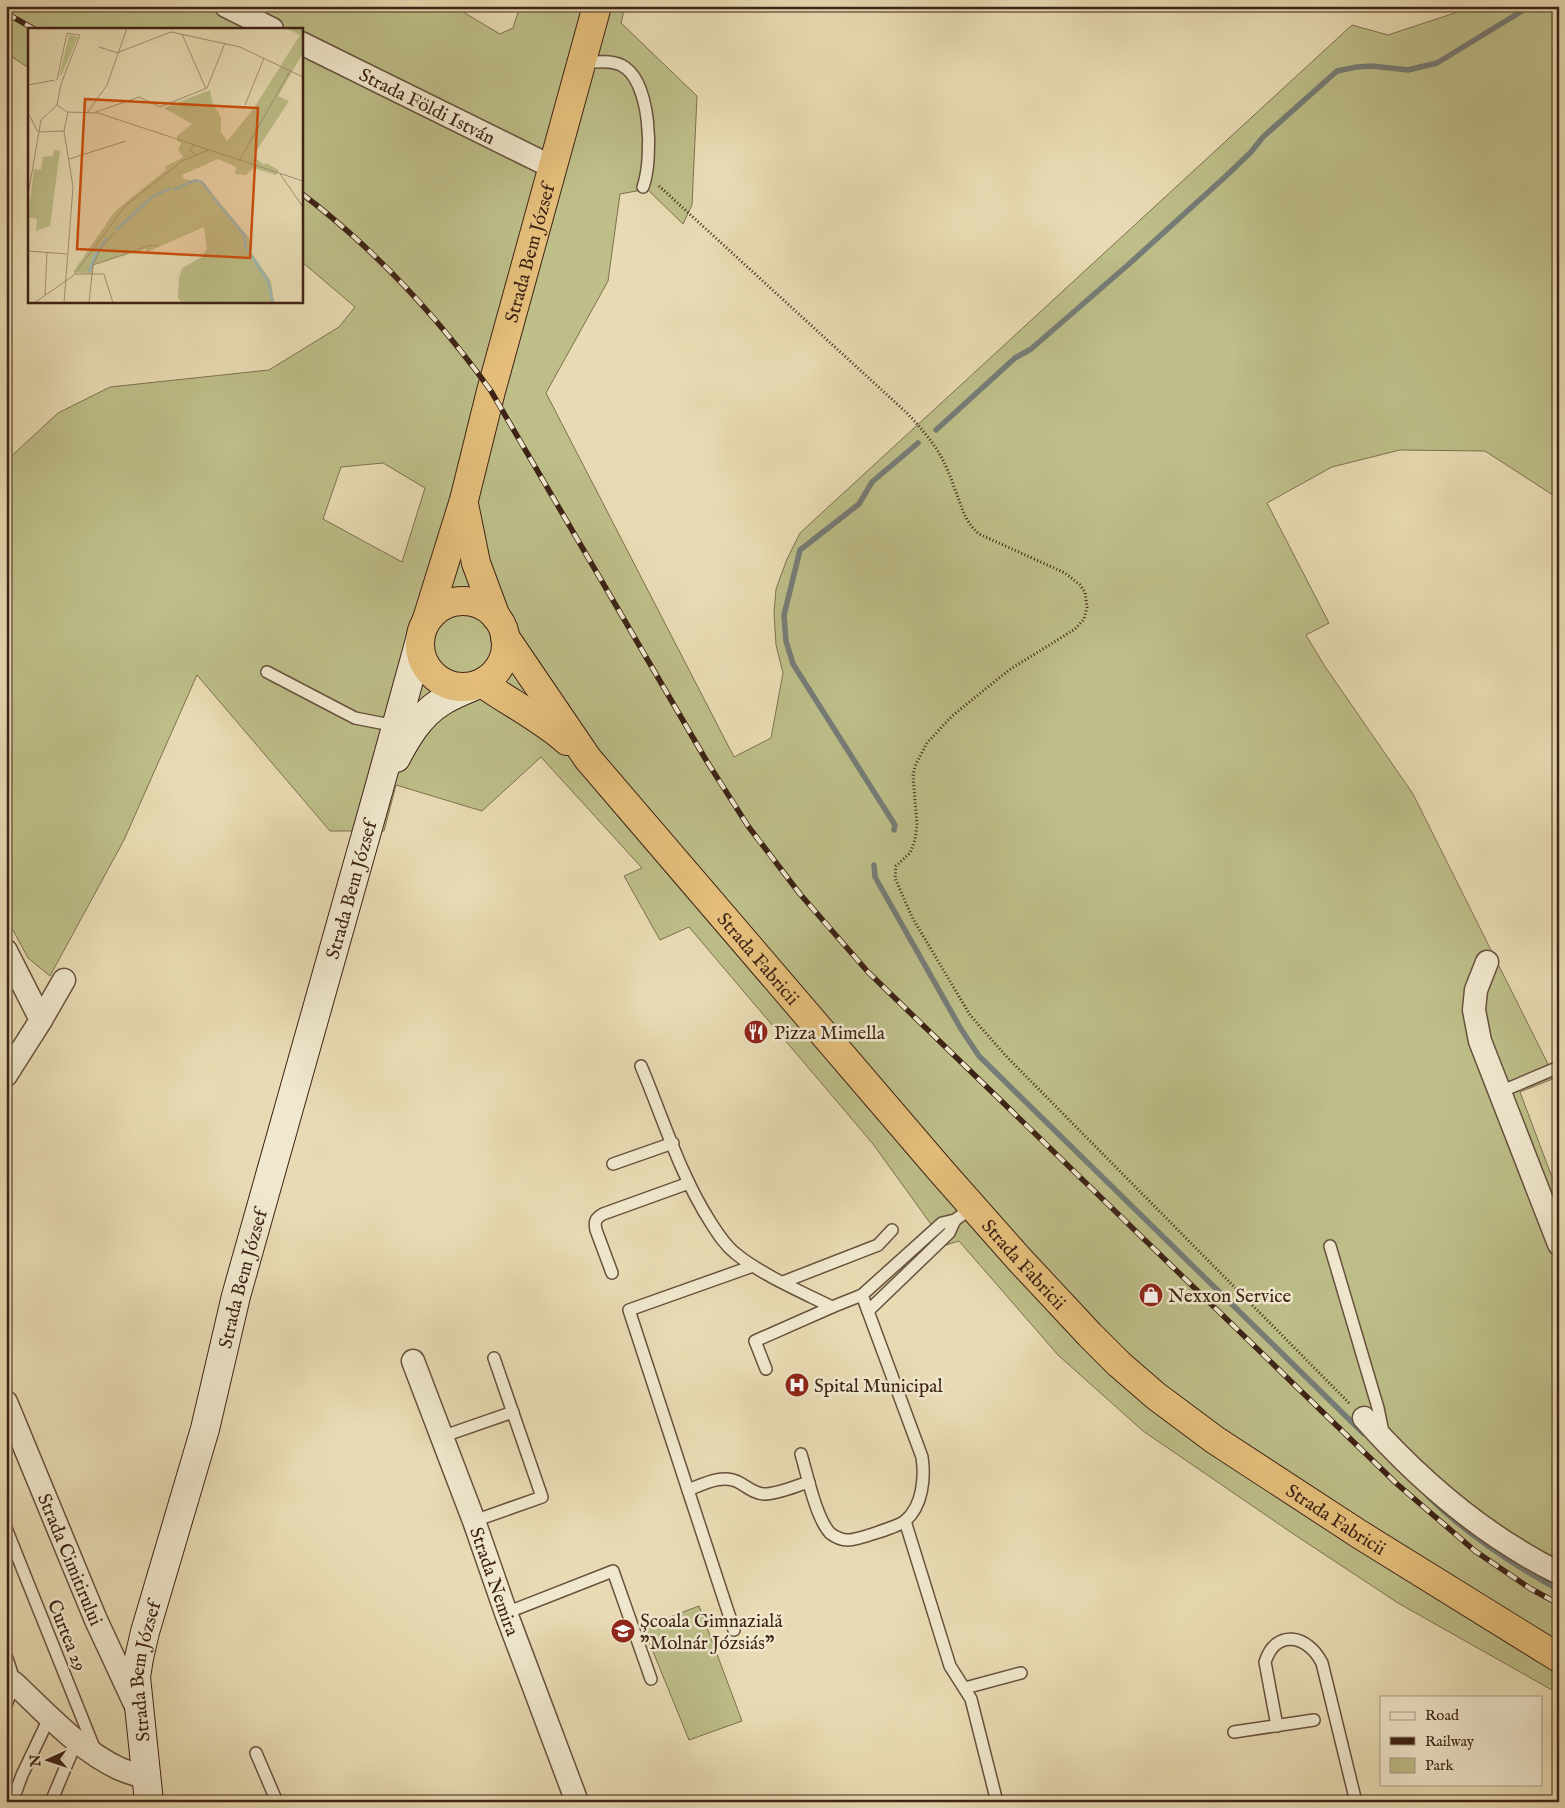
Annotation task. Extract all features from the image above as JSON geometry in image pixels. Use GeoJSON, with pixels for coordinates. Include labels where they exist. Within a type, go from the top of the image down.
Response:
{"type":"FeatureCollection","features":[{"type":"Feature","properties":{"kind":"highway","name":"Strada Bem József"},"geometry":{"type":"LineString","coordinates":[[424,630],[464,500],[491,392],[598,6]]}},
{"type":"Feature","properties":{"kind":"highway","name":"Strada Bem József"},"geometry":{"type":"LineString","coordinates":[[464,500],[476,563],[500,627]]}},
{"type":"Feature","properties":{"kind":"highway"},"geometry":{"type":"LineString","coordinates":[[461,601],[480,605],[486,608],[500,627],[505,652],[499,666],[490,678],[479,684],[466,687],[454,686],[432,675],[425,665],[421,653],[424,630],[436,610],[448,604],[461,601]]}},
{"type":"Feature","properties":{"kind":"highway","name":"Strada Fabricii"},"geometry":{"type":"LineString","coordinates":[[500,627],[588,759],[964,1214],[1119,1364],[1156,1396],[1215,1440],[1359,1534],[1559,1658]]}},
{"type":"Feature","properties":{"kind":"highway","name":"Strada Fabricii"},"geometry":{"type":"LineString","coordinates":[[479,684],[547,724],[588,759]]}},
{"type":"Feature","properties":{"kind":"main road","name":"Strada Bem József"},"geometry":{"type":"LineString","coordinates":[[147,1790],[136,1677],[138,1658],[205,1429],[236,1296],[424,630]]}},
{"type":"Feature","properties":{"kind":"main road","name":"Strada Bem József"},"geometry":{"type":"LineString","coordinates":[[380,785],[408,735],[427,713],[440,702],[479,684]]}},
{"type":"Feature","properties":{"kind":"street"},"geometry":{"type":"LineString","coordinates":[[226,6],[270,28]]}},
{"type":"Feature","properties":{"kind":"street","name":"Strada Földi István"},"geometry":{"type":"LineString","coordinates":[[302,43],[554,168]]}},
{"type":"Feature","properties":{"kind":"street"},"geometry":{"type":"LineString","coordinates":[[6,951],[41,1020]]}},
{"type":"Feature","properties":{"kind":"street"},"geometry":{"type":"LineString","coordinates":[[1487,962],[1476,990],[1474,1010],[1480,1041],[1559,1244]]}},
{"type":"Feature","properties":{"kind":"street"},"geometry":{"type":"LineString","coordinates":[[6,1075],[64,980]]}},
{"type":"Feature","properties":{"kind":"street","name":"Strada Nemira"},"geometry":{"type":"LineString","coordinates":[[413,1361],[577,1802]]}},
{"type":"Feature","properties":{"kind":"street","name":"Strada Cimitirului"},"geometry":{"type":"LineString","coordinates":[[6,1402],[96,1620],[140,1714]]}},
{"type":"Feature","properties":{"kind":"street"},"geometry":{"type":"LineString","coordinates":[[1364,1418],[1429,1484],[1472,1519],[1534,1560],[1559,1573]]}},
{"type":"Feature","properties":{"kind":"street"},"geometry":{"type":"LineString","coordinates":[[10,1681],[77,1740],[119,1768],[147,1790]]}},
{"type":"Feature","properties":{"kind":"lane"},"geometry":{"type":"LineString","coordinates":[[582,63],[605,62],[620,65],[632,74],[640,87],[649,143],[647,175],[643,188]]}},
{"type":"Feature","properties":{"kind":"lane"},"geometry":{"type":"LineString","coordinates":[[267,672],[355,718],[396,726]]}},
{"type":"Feature","properties":{"kind":"lane"},"geometry":{"type":"LineString","coordinates":[[641,1066],[689,1183],[699,1203],[722,1239],[733,1251],[754,1266],[832,1307]]}},
{"type":"Feature","properties":{"kind":"lane"},"geometry":{"type":"LineString","coordinates":[[1500,1092],[1559,1067]]}},
{"type":"Feature","properties":{"kind":"lane"},"geometry":{"type":"LineString","coordinates":[[613,1164],[672,1143]]}},
{"type":"Feature","properties":{"kind":"lane"},"geometry":{"type":"LineString","coordinates":[[612,1273],[594,1224],[595,1220],[603,1214],[689,1183]]}},
{"type":"Feature","properties":{"kind":"lane"},"geometry":{"type":"LineString","coordinates":[[766,1369],[754,1340],[862,1295],[942,1224],[964,1214]]}},
{"type":"Feature","properties":{"kind":"lane"},"geometry":{"type":"LineString","coordinates":[[868,1312],[949,1233],[964,1214]]}},
{"type":"Feature","properties":{"kind":"lane"},"geometry":{"type":"LineString","coordinates":[[783,1282],[878,1245],[892,1230]]}},
{"type":"Feature","properties":{"kind":"lane"},"geometry":{"type":"LineString","coordinates":[[1330,1246],[1378,1408],[1385,1441]]}},
{"type":"Feature","properties":{"kind":"lane"},"geometry":{"type":"LineString","coordinates":[[734,1630],[629,1310],[754,1266]]}},
{"type":"Feature","properties":{"kind":"lane"},"geometry":{"type":"LineString","coordinates":[[801,1454],[824,1524],[830,1532],[840,1539],[862,1538],[905,1521],[916,1507],[922,1489],[924,1467],[922,1456],[862,1295]]}},
{"type":"Feature","properties":{"kind":"lane"},"geometry":{"type":"LineString","coordinates":[[474,1521],[542,1497],[494,1358]]}},
{"type":"Feature","properties":{"kind":"lane"},"geometry":{"type":"LineString","coordinates":[[441,1437],[513,1412]]}},
{"type":"Feature","properties":{"kind":"lane"},"geometry":{"type":"LineString","coordinates":[[688,1490],[722,1478],[737,1481],[756,1493],[764,1494],[809,1482]]}},
{"type":"Feature","properties":{"kind":"lane"},"geometry":{"type":"LineString","coordinates":[[905,1521],[950,1666],[971,1699],[997,1802]]}},
{"type":"Feature","properties":{"kind":"lane","name":"Curtea 29"},"geometry":{"type":"LineString","coordinates":[[6,1528],[97,1755]]}},
{"type":"Feature","properties":{"kind":"lane"},"geometry":{"type":"LineString","coordinates":[[506,1613],[613,1571],[651,1678]]}},
{"type":"Feature","properties":{"kind":"lane"},"geometry":{"type":"LineString","coordinates":[[1277,1726],[1265,1662],[1272,1648],[1278,1642],[1301,1640],[1314,1648],[1322,1663],[1356,1802]]}},
{"type":"Feature","properties":{"kind":"lane"},"geometry":{"type":"LineString","coordinates":[[6,1656],[12,1671],[6,1705]]}},
{"type":"Feature","properties":{"kind":"lane"},"geometry":{"type":"LineString","coordinates":[[964,1688],[1021,1673]]}},
{"type":"Feature","properties":{"kind":"lane"},"geometry":{"type":"LineString","coordinates":[[12,1802],[22,1775],[50,1716]]}},
{"type":"Feature","properties":{"kind":"lane"},"geometry":{"type":"LineString","coordinates":[[1234,1732],[1314,1720]]}},
{"type":"Feature","properties":{"kind":"lane"},"geometry":{"type":"LineString","coordinates":[[51,1802],[77,1740]]}},
{"type":"Feature","properties":{"kind":"lane"},"geometry":{"type":"LineString","coordinates":[[256,1753],[276,1802]]}},
{"type":"Feature","properties":{"kind":"path"},"geometry":{"type":"LineString","coordinates":[[647,175],[908,414],[923,430],[941,456],[970,527],[979,534],[1065,573],[1080,585],[1085,592],[1087,607],[1084,619],[1075,629],[1009,670],[952,716],[927,743],[915,766],[913,776],[917,825],[915,840],[910,853],[896,866],[895,878],[912,917],[970,1015],[999,1048],[1364,1418]]}},
{"type":"Feature","properties":{"kind":"green space"},"geometry":{"type":"Polygon","coordinates":[[[6,6],[453,6],[500,34],[513,28],[520,6],[625,6],[621,23],[697,96],[692,205],[683,224],[647,189],[620,194],[608,281],[546,393],[734,757],[771,738],[783,673],[776,645],[774,613],[776,589],[787,559],[800,533],[1352,25],[1388,35],[1476,6],[1559,6],[1559,499],[1485,451],[1400,450],[1332,467],[1267,503],[1329,623],[1306,635],[1324,665],[1413,794],[1555,1078],[1520,1092],[1559,1196],[1559,1694],[1398,1603],[1292,1533],[1143,1431],[1058,1355],[959,1241],[946,1245],[873,1144],[689,927],[660,940],[624,876],[642,868],[541,757],[482,811],[396,785],[384,831],[330,831],[197,675],[124,840],[50,976],[28,958],[6,917],[6,461],[58,413],[110,387],[269,370],[339,327],[355,307],[302,262],[302,28],[28,28],[28,67],[6,53],[6,6]],[[383,463],[341,467],[323,519],[402,562],[425,488],[383,463]]]}},
{"type":"Feature","properties":{"kind":"green space"},"geometry":{"type":"Polygon","coordinates":[[[699,1606],[742,1721],[689,1740],[643,1627],[699,1606]]]}},
{"type":"Feature","properties":{"kind":"waterway"},"geometry":{"type":"LineString","coordinates":[[936,430],[1015,358],[1031,349],[1129,264],[1226,176],[1251,152],[1263,137],[1337,71],[1372,66],[1408,70],[1437,63],[1530,6]]}},
{"type":"Feature","properties":{"kind":"waterway"},"geometry":{"type":"LineString","coordinates":[[894,830],[895,825],[793,664],[786,641],[784,615],[800,550],[859,504],[872,482],[918,443]]}},
{"type":"Feature","properties":{"kind":"waterway"},"geometry":{"type":"LineString","coordinates":[[874,865],[875,877],[961,1029],[979,1056],[1363,1433]]}},
{"type":"Feature","properties":{"kind":"waterway"},"geometry":{"type":"LineString","coordinates":[[1429,1497],[1474,1536],[1524,1570],[1559,1590]]}},
{"type":"Feature","properties":{"kind":"railway"},"geometry":{"type":"LineString","coordinates":[[6,13],[32,28]]}},
{"type":"Feature","properties":{"kind":"railway"},"geometry":{"type":"LineString","coordinates":[[302,194],[354,237],[404,285],[449,336],[491,391],[706,760],[748,826],[800,894],[868,972],[1397,1484],[1475,1551],[1531,1589],[1559,1604]]}},
{"type":"Feature","properties":{"kind":"place","name":"Pizza Mimella"},"geometry":{"type":"Point","coordinates":[756,1032]}},
{"type":"Feature","properties":{"kind":"place","name":"Nexxon Service"},"geometry":{"type":"Point","coordinates":[1151,1295]}},
{"type":"Feature","properties":{"kind":"place","name":"Spital Municipal"},"geometry":{"type":"Point","coordinates":[797,1385]}},
{"type":"Feature","properties":{"kind":"place","name":"Școala Gimnazială \"Molnár Józsiás\""},"geometry":{"type":"Point","coordinates":[623,1631]}}]}
